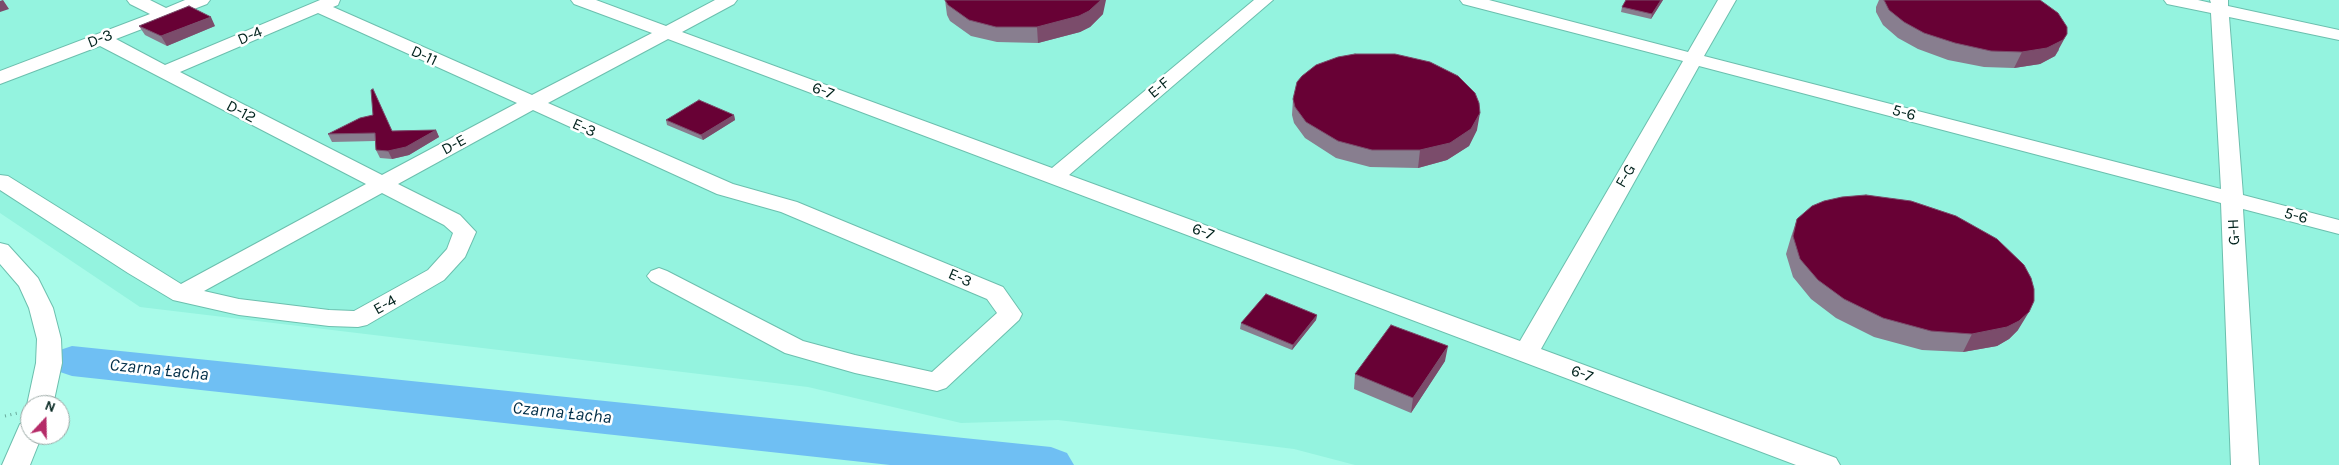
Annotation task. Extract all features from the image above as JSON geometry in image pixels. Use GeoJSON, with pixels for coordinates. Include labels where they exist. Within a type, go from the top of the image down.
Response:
{"type":"FeatureCollection","features":[{"type":"Feature","properties":{"kind":"street"},"geometry":{"type":"LineString","coordinates":[[136,0],[165,14]]}},
{"type":"Feature","properties":{"kind":"street","name":"D-3"},"geometry":{"type":"LineString","coordinates":[[0,78],[201,0]]}},
{"type":"Feature","properties":{"kind":"street","name":"6-7"},"geometry":{"type":"LineString","coordinates":[[580,0],[1826,465]]}},
{"type":"Feature","properties":{"kind":"street","name":"D-E"},"geometry":{"type":"LineString","coordinates":[[181,294],[380,185],[728,0]]}},
{"type":"Feature","properties":{"kind":"street","name":"E-F"},"geometry":{"type":"LineString","coordinates":[[1054,177],[1264,0]]}},
{"type":"Feature","properties":{"kind":"street","name":"5-6"},"geometry":{"type":"LineString","coordinates":[[1469,0],[2339,227]]}},
{"type":"Feature","properties":{"kind":"street","name":"F-G"},"geometry":{"type":"LineString","coordinates":[[1526,353],[1727,0]]}},
{"type":"Feature","properties":{"kind":"street"},"geometry":{"type":"LineString","coordinates":[[2173,0],[2220,5],[2339,35]]}},
{"type":"Feature","properties":{"kind":"street","name":"D-4"},"geometry":{"type":"LineString","coordinates":[[164,72],[327,4]]}},
{"type":"Feature","properties":{"kind":"street","name":"D-11"},"geometry":{"type":"LineString","coordinates":[[327,4],[531,104]]}},
{"type":"Feature","properties":{"kind":"street","name":"G-H"},"geometry":{"type":"LineString","coordinates":[[2220,5],[2245,465]]}},
{"type":"Feature","properties":{"kind":"street","name":"D-12"},"geometry":{"type":"LineString","coordinates":[[101,39],[380,185]]}},
{"type":"Feature","properties":{"kind":"street","name":"E-3"},"geometry":{"type":"LineString","coordinates":[[531,104],[725,189],[789,207],[995,293],[1010,314],[937,382],[856,364],[794,347],[659,276]]}},
{"type":"Feature","properties":{"kind":"street"},"geometry":{"type":"LineString","coordinates":[[0,181],[136,268],[181,294]]}},
{"type":"Feature","properties":{"kind":"street","name":"E-4"},"geometry":{"type":"LineString","coordinates":[[181,294],[239,307],[329,318],[358,319],[391,302],[436,275],[457,252],[465,232],[452,220],[380,185]]}},
{"type":"Feature","properties":{"kind":"street"},"geometry":{"type":"LineString","coordinates":[[0,250],[30,283],[41,308],[49,339],[49,362],[42,395]]}},
{"type":"Feature","properties":{"kind":"street"},"geometry":{"type":"LineString","coordinates":[[16,465],[24,445]]}},
{"type":"Feature","properties":{"kind":"shaded area"},"geometry":{"type":"Polygon","coordinates":[[[0,0],[2339,0],[2339,465],[1355,465],[1294,449],[1058,420],[961,423],[808,387],[140,307],[0,213],[0,0]]]}},
{"type":"Feature","properties":{"kind":"building"},"geometry":{"type":"Polygon","coordinates":[[[945,0],[1101,0],[1089,11],[1079,16],[1037,27],[996,27],[969,20],[948,5],[945,0]]]}},
{"type":"Feature","properties":{"kind":"building"},"geometry":{"type":"Polygon","coordinates":[[[1626,0],[1661,0],[1652,14],[1622,7],[1626,0]]]}},
{"type":"Feature","properties":{"kind":"building"},"geometry":{"type":"Polygon","coordinates":[[[1884,0],[2040,0],[2058,13],[2067,27],[2067,34],[2063,40],[2047,48],[2022,52],[1991,51],[1955,43],[1924,33],[1904,22],[1889,10],[1884,0]]]}},
{"type":"Feature","properties":{"kind":"building"},"geometry":{"type":"Polygon","coordinates":[[[189,6],[211,17],[161,36],[139,26],[189,6]]]}},
{"type":"Feature","properties":{"kind":"building"},"geometry":{"type":"Polygon","coordinates":[[[1355,54],[1395,54],[1430,62],[1458,76],[1475,93],[1480,113],[1471,129],[1450,143],[1420,150],[1372,150],[1338,141],[1306,122],[1295,107],[1293,99],[1297,82],[1316,65],[1338,57],[1355,54]]]}},
{"type":"Feature","properties":{"kind":"building"},"geometry":{"type":"Polygon","coordinates":[[[373,89],[392,131],[436,130],[406,147],[388,151],[376,150],[375,133],[328,134],[360,118],[373,115],[371,90],[373,89]]]}},
{"type":"Feature","properties":{"kind":"building"},"geometry":{"type":"Polygon","coordinates":[[[699,100],[734,115],[701,135],[666,120],[699,100]]]}},
{"type":"Feature","properties":{"kind":"building"},"geometry":{"type":"Polygon","coordinates":[[[1866,195],[1911,201],[1956,216],[1997,239],[2024,265],[2031,278],[2034,289],[2034,301],[2029,312],[2019,321],[2007,327],[1972,334],[1931,331],[1883,318],[1844,299],[1818,280],[1800,259],[1793,236],[1797,219],[1812,206],[1842,197],[1866,195]]]}},
{"type":"Feature","properties":{"kind":"building"},"geometry":{"type":"Polygon","coordinates":[[[1266,294],[1317,315],[1293,345],[1241,323],[1266,294]]]}},
{"type":"Feature","properties":{"kind":"building"},"geometry":{"type":"Polygon","coordinates":[[[1391,325],[1448,346],[1413,398],[1355,374],[1391,325]]]}},
{"type":"Feature","properties":{"kind":"waterway","name":"Czarna Łacha"},"geometry":{"type":"LineString","coordinates":[[72,361],[1051,465]]}}]}
